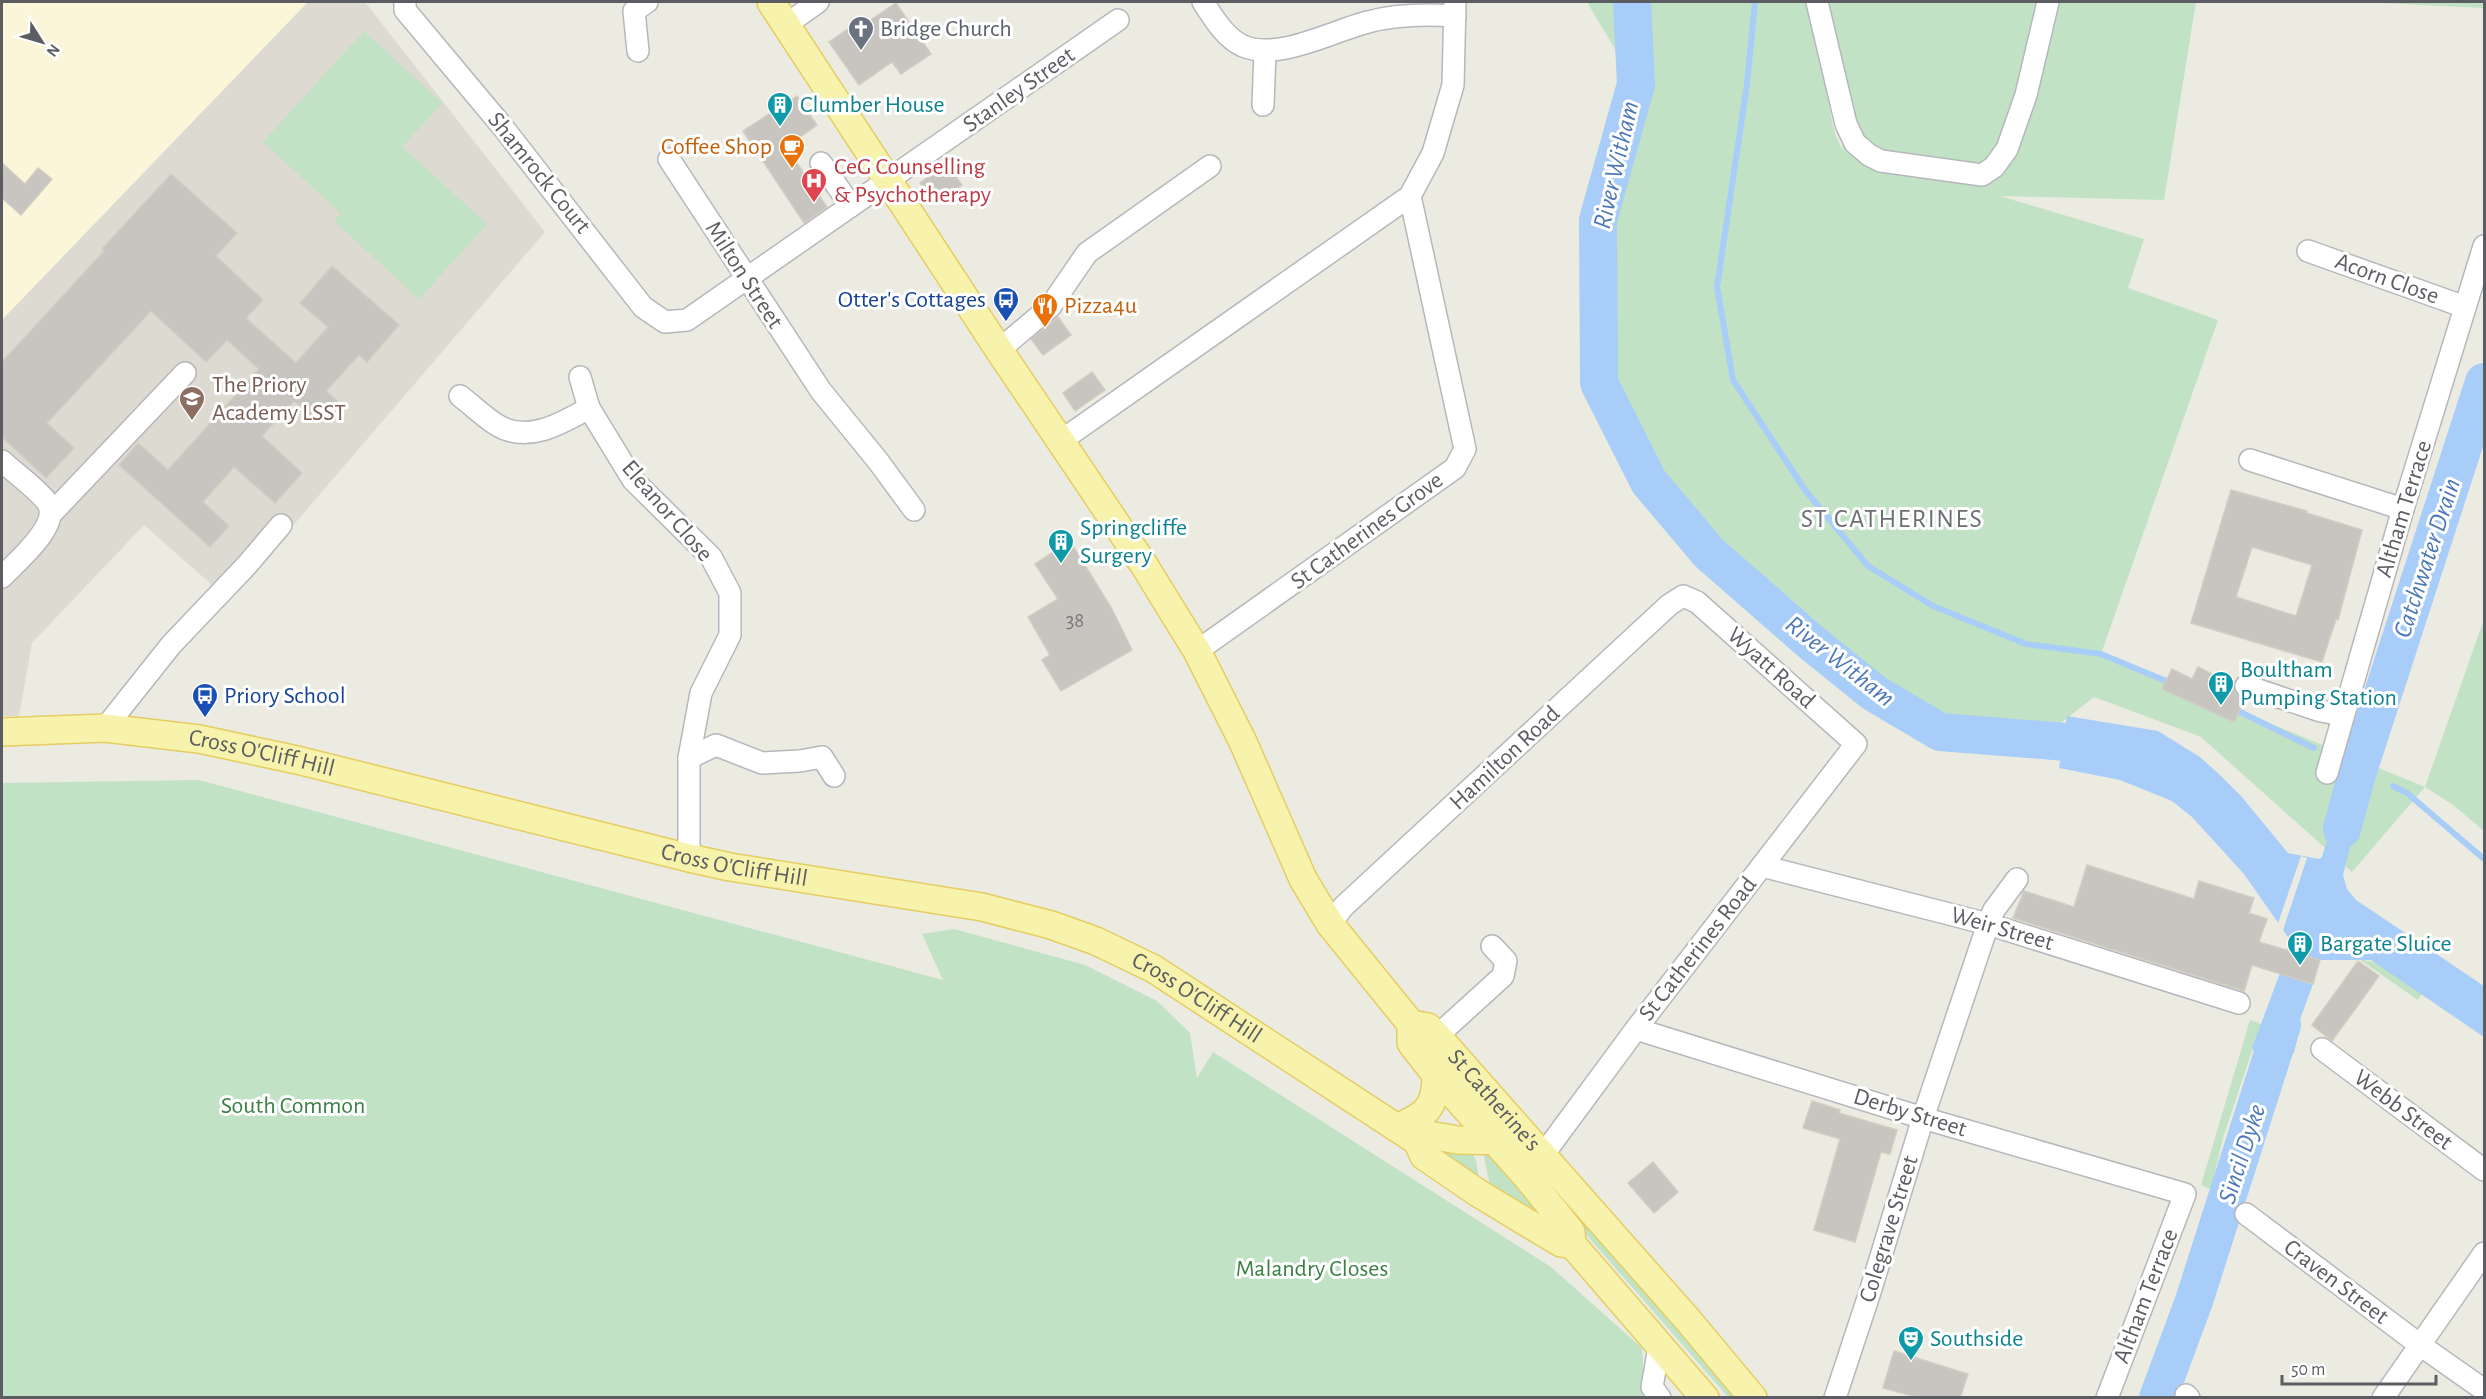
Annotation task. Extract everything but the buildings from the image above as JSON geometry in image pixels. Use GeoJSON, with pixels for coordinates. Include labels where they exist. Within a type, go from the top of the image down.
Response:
{"type":"FeatureCollection","features":[{"type":"Feature","properties":{"kind":"main road"},"geometry":{"type":"LineString","coordinates":[[771,2],[999,350],[1062,440],[1144,565],[1197,651],[1243,742],[1303,879],[1330,924],[1411,1024]]}},
{"type":"Feature","properties":{"kind":"main road","name":"Cross O'Cliff Hill"},"geometry":{"type":"LineString","coordinates":[[2,732],[105,728],[199,739],[297,760],[730,867],[982,907],[1051,925],[1122,952],[1154,969],[1407,1134]]}},
{"type":"Feature","properties":{"kind":"main road","name":"St Catherine's"},"geometry":{"type":"LineString","coordinates":[[1705,1398],[1572,1244],[1571,1232],[1496,1140],[1436,1075],[1411,1043],[1411,1024],[1428,1027],[1437,1036],[1695,1328],[1753,1398]]}},
{"type":"Feature","properties":{"kind":"main road"},"geometry":{"type":"LineString","coordinates":[[1407,1134],[1428,1110],[1434,1099],[1436,1075]]}},
{"type":"Feature","properties":{"kind":"main road"},"geometry":{"type":"LineString","coordinates":[[1407,1134],[1458,1140],[1523,1143],[1539,1151]]}},
{"type":"Feature","properties":{"kind":"main road","name":"St Catherine's"},"geometry":{"type":"LineString","coordinates":[[1407,1134],[1424,1156],[1451,1174],[1561,1243],[1572,1244]]}},
{"type":"Feature","properties":{"kind":"street","name":"Shamrock Court"},"geometry":{"type":"LineString","coordinates":[[405,2],[405,10],[509,135],[644,307],[665,322],[687,320]]}},
{"type":"Feature","properties":{"kind":"street"},"geometry":{"type":"LineString","coordinates":[[787,24],[818,2]]}},
{"type":"Feature","properties":{"kind":"street"},"geometry":{"type":"LineString","coordinates":[[1062,440],[1410,196],[1433,153],[1453,85],[1455,9],[1369,21],[1286,48],[1265,52],[1241,45],[1221,28],[1203,2]]}},
{"type":"Feature","properties":{"kind":"street"},"geometry":{"type":"LineString","coordinates":[[1817,2],[1846,124],[1855,143],[1869,155],[1881,161],[1982,175],[1994,167],[2007,149],[2026,95],[2048,2]]}},
{"type":"Feature","properties":{"kind":"street"},"geometry":{"type":"LineString","coordinates":[[636,5],[638,51]]}},
{"type":"Feature","properties":{"kind":"street","name":"Stanley Street"},"geometry":{"type":"LineString","coordinates":[[687,320],[1118,20]]}},
{"type":"Feature","properties":{"kind":"street"},"geometry":{"type":"LineString","coordinates":[[1263,105],[1265,52]]}},
{"type":"Feature","properties":{"kind":"street","name":"Milton Street"},"geometry":{"type":"LineString","coordinates":[[669,159],[820,391],[878,461],[914,510]]}},
{"type":"Feature","properties":{"kind":"street"},"geometry":{"type":"LineString","coordinates":[[821,163],[851,206]]}},
{"type":"Feature","properties":{"kind":"street"},"geometry":{"type":"LineString","coordinates":[[999,350],[1050,307],[1087,253],[1210,166]]}},
{"type":"Feature","properties":{"kind":"street","name":"St Catherines Grove"},"geometry":{"type":"LineString","coordinates":[[1197,651],[1455,468],[1465,449],[1410,196]]}},
{"type":"Feature","properties":{"kind":"street","name":"Altham Terrace"},"geometry":{"type":"LineString","coordinates":[[2327,773],[2403,509],[2484,246]]}},
{"type":"Feature","properties":{"kind":"street","name":"Acorn Close"},"geometry":{"type":"LineString","coordinates":[[2308,251],[2465,307]]}},
{"type":"Feature","properties":{"kind":"street"},"geometry":{"type":"LineString","coordinates":[[51,514],[185,373]]}},
{"type":"Feature","properties":{"kind":"street","name":"Eleanor Close"},"geometry":{"type":"LineString","coordinates":[[580,377],[589,408],[633,480],[711,557],[730,593],[730,635],[701,693],[689,758],[689,858]]}},
{"type":"Feature","properties":{"kind":"street"},"geometry":{"type":"LineString","coordinates":[[460,396],[499,426],[531,433],[555,426],[589,408]]}},
{"type":"Feature","properties":{"kind":"street"},"geometry":{"type":"LineString","coordinates":[[2250,460],[2403,509]]}},
{"type":"Feature","properties":{"kind":"street"},"geometry":{"type":"LineString","coordinates":[[2,461],[48,503],[51,514],[49,524],[2,577]]}},
{"type":"Feature","properties":{"kind":"street"},"geometry":{"type":"LineString","coordinates":[[105,728],[171,645],[247,565],[280,525]]}},
{"type":"Feature","properties":{"kind":"street","name":"Wyatt Road"},"geometry":{"type":"LineString","coordinates":[[1683,596],[1697,602],[1856,744]]}},
{"type":"Feature","properties":{"kind":"street","name":"Hamilton Road"},"geometry":{"type":"LineString","coordinates":[[1330,924],[1343,907],[1669,605],[1683,596]]}},
{"type":"Feature","properties":{"kind":"street"},"geometry":{"type":"LineString","coordinates":[[2246,686],[2321,711],[2342,715]]}},
{"type":"Feature","properties":{"kind":"street","name":"St Catherines Road"},"geometry":{"type":"LineString","coordinates":[[1539,1151],[1856,744]]}},
{"type":"Feature","properties":{"kind":"street"},"geometry":{"type":"LineString","coordinates":[[689,758],[716,745],[762,763],[822,757],[834,776]]}},
{"type":"Feature","properties":{"kind":"street","name":"Weir Street"},"geometry":{"type":"LineString","coordinates":[[1762,866],[1988,924],[2239,1003]]}},
{"type":"Feature","properties":{"kind":"street","name":"Colegrave Street"},"geometry":{"type":"LineString","coordinates":[[1835,1398],[1923,1118],[1988,924],[1994,910],[2017,879]]}},
{"type":"Feature","properties":{"kind":"street"},"geometry":{"type":"LineString","coordinates":[[1437,1036],[1503,976],[1506,961],[1492,946]]}},
{"type":"Feature","properties":{"kind":"street","name":"Derby Street"},"geometry":{"type":"LineString","coordinates":[[1636,1029],[1923,1118],[2185,1194]]}},
{"type":"Feature","properties":{"kind":"street","name":"Webb Street"},"geometry":{"type":"LineString","coordinates":[[2322,1049],[2484,1170]]}},
{"type":"Feature","properties":{"kind":"street","name":"Altham Terrace"},"geometry":{"type":"LineString","coordinates":[[2106,1398],[2185,1194]]}},
{"type":"Feature","properties":{"kind":"street","name":"Craven Street"},"geometry":{"type":"LineString","coordinates":[[2246,1214],[2420,1345],[2484,1390]]}},
{"type":"Feature","properties":{"kind":"street"},"geometry":{"type":"LineString","coordinates":[[2383,1398],[2484,1253]]}},
{"type":"Feature","properties":{"kind":"street"},"geometry":{"type":"LineString","coordinates":[[1659,1347],[1652,1386],[1660,1398]]}},
{"type":"Feature","properties":{"kind":"shaded area"},"geometry":{"type":"Polygon","coordinates":[[[2,2],[308,2],[2,320],[2,2]]]}},
{"type":"Feature","properties":{"kind":"shaded area","name":"The Priory Academy LSST"},"geometry":{"type":"Polygon","coordinates":[[[308,2],[365,2],[545,232],[229,600],[144,525],[32,643],[19,716],[2,716],[2,320],[308,2]]]}},
{"type":"Feature","properties":{"kind":"green space"},"geometry":{"type":"Polygon","coordinates":[[[1587,2],[1807,2],[1835,134],[1843,151],[1828,2],[2196,2],[2164,200],[2000,196],[2144,239],[2128,288],[2218,320],[2101,654],[2425,787],[2352,872],[2201,737],[2094,697],[2039,740],[1940,732],[1874,693],[1812,643],[1709,553],[1649,482],[1599,383],[1598,220],[1636,84],[1587,2]]]}},
{"type":"Feature","properties":{"kind":"green space"},"geometry":{"type":"Polygon","coordinates":[[[2361,2],[2484,2],[2484,8],[2361,2]]]}},
{"type":"Feature","properties":{"kind":"green space"},"geometry":{"type":"Polygon","coordinates":[[[364,31],[442,103],[402,147],[487,224],[419,299],[334,221],[341,213],[263,142],[364,31]]]}},
{"type":"Feature","properties":{"kind":"green space"},"geometry":{"type":"Polygon","coordinates":[[[2484,619],[2484,831],[2453,805],[2425,787],[2484,619]]]}},
{"type":"Feature","properties":{"kind":"green space","name":"South Common"},"geometry":{"type":"Polygon","coordinates":[[[199,780],[943,980],[922,934],[954,929],[1085,965],[1157,1001],[1190,1033],[1197,1078],[1213,1052],[1551,1267],[1642,1348],[1645,1397],[2,1397],[2,783],[199,780]]]}},
{"type":"Feature","properties":{"kind":"green space"},"geometry":{"type":"Polygon","coordinates":[[[2359,959],[2377,963],[2422,994],[2418,1000],[2359,959]]]}},
{"type":"Feature","properties":{"kind":"green space"},"geometry":{"type":"Polygon","coordinates":[[[2250,1020],[2261,1024],[2223,1138],[2211,1189],[2201,1185],[2250,1020]]]}},
{"type":"Feature","properties":{"kind":"green space"},"geometry":{"type":"Polygon","coordinates":[[[1446,1149],[1470,1150],[1476,1160],[1479,1180],[1443,1156],[1446,1149]]]}},
{"type":"Feature","properties":{"kind":"green space"},"geometry":{"type":"Polygon","coordinates":[[[1483,1151],[1492,1152],[1564,1234],[1490,1186],[1483,1151]]]}},
{"type":"Feature","properties":{"kind":"green space"},"geometry":{"type":"Polygon","coordinates":[[[1529,1169],[1538,1170],[1741,1397],[1728,1397],[1529,1169]]]}},
{"type":"Feature","properties":{"kind":"water"},"geometry":{"type":"Polygon","coordinates":[[[2067,716],[2158,731],[2200,757],[2241,796],[2288,853],[2319,859],[2322,857],[2346,777],[2366,782],[2343,875],[2347,889],[2356,900],[2484,986],[2484,1037],[2371,960],[2320,960],[2287,950],[2288,937],[2244,874],[2192,817],[2172,801],[2120,780],[2059,768],[2067,716]]]}},
{"type":"Feature","properties":{"kind":"water"},"geometry":{"type":"Polygon","coordinates":[[[2280,973],[2313,984],[2295,1033],[2298,1034],[2294,1053],[2284,1062],[2273,1084],[2252,1048],[2280,973]]]}},
{"type":"Feature","properties":{"kind":"pier"},"geometry":{"type":"Polygon","coordinates":[[[2301,856],[2307,858],[2282,933],[2277,926],[2301,856]]]}},
{"type":"Feature","properties":{"kind":"waterway","name":"River Witham"},"geometry":{"type":"LineString","coordinates":[[1632,2],[1636,84],[1598,220],[1599,383],[1649,482],[1709,553],[1812,643],[1874,693],[1940,732],[2113,748]]}},
{"type":"Feature","properties":{"kind":"waterway"},"geometry":{"type":"LineString","coordinates":[[1755,2],[1747,84],[1717,287],[1733,380],[1805,490],[1868,566],[1933,606],[2026,644],[2101,654],[2171,683]]}},
{"type":"Feature","properties":{"kind":"waterway","name":"Catchwater Drain"},"geometry":{"type":"LineString","coordinates":[[2342,829],[2356,777],[2484,382]]}},
{"type":"Feature","properties":{"kind":"waterway"},"geometry":{"type":"LineString","coordinates":[[2234,709],[2314,748]]}},
{"type":"Feature","properties":{"kind":"waterway"},"geometry":{"type":"LineString","coordinates":[[2393,786],[2407,793],[2484,859]]}},
{"type":"Feature","properties":{"kind":"waterway","name":"Sincil Dyke"},"geometry":{"type":"LineString","coordinates":[[2158,1398],[2194,1301],[2282,1025]]}},
{"type":"Feature","properties":{"kind":"place","name":"Bridge Church"},"geometry":{"type":"Point","coordinates":[861,52]}},
{"type":"Feature","properties":{"kind":"place","name":"Clumber House"},"geometry":{"type":"Point","coordinates":[780,128]}},
{"type":"Feature","properties":{"kind":"place","name":"Coffee Shop"},"geometry":{"type":"Point","coordinates":[792,170]}},
{"type":"Feature","properties":{"kind":"place","name":"CeG Counselling & Psychotherapy"},"geometry":{"type":"Point","coordinates":[814,204]}},
{"type":"Feature","properties":{"kind":"place","name":"Otter's Cottages"},"geometry":{"type":"Point","coordinates":[1006,323]}},
{"type":"Feature","properties":{"kind":"place","name":"Pizza4u"},"geometry":{"type":"Point","coordinates":[1045,329]}},
{"type":"Feature","properties":{"kind":"place","name":"The Priory Academy LSST"},"geometry":{"type":"Point","coordinates":[192,422]}},
{"type":"Feature","properties":{"kind":"place","name":"Springcliffe Surgery"},"geometry":{"type":"Point","coordinates":[1061,565]}},
{"type":"Feature","properties":{"kind":"place","name":"Boultham Pumping Station"},"geometry":{"type":"Point","coordinates":[2221,707]}},
{"type":"Feature","properties":{"kind":"place","name":"Priory School"},"geometry":{"type":"Point","coordinates":[205,719]}},
{"type":"Feature","properties":{"kind":"place","name":"Bargate Sluice"},"geometry":{"type":"Point","coordinates":[2300,967]}},
{"type":"Feature","properties":{"kind":"place","name":"Southside"},"geometry":{"type":"Point","coordinates":[1911,1362]}},
{"type":"Feature","properties":{"kind":"district","name":"ST CATHERINES"},"geometry":{"type":"Point","coordinates":[1892,519]}},
{"type":"Feature","properties":{"kind":"park label","name":"Malandry Closes"},"geometry":{"type":"Point","coordinates":[1312,1269]}}]}
